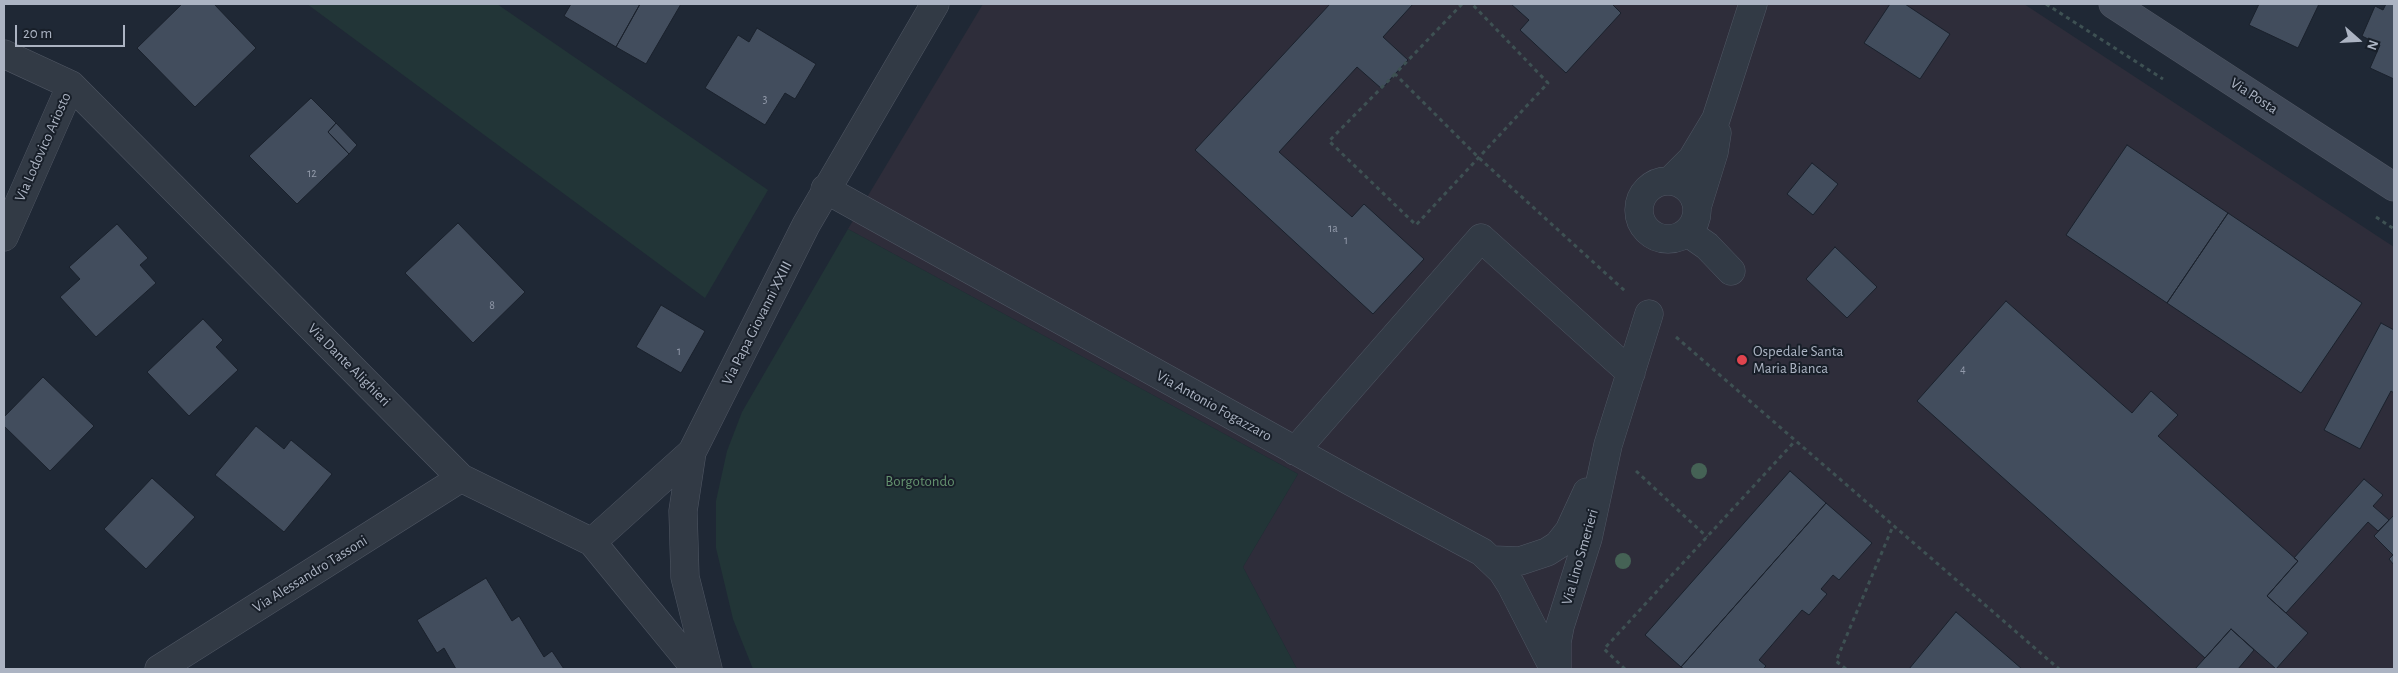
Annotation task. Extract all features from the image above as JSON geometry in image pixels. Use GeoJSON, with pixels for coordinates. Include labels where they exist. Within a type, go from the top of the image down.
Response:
{"type":"FeatureCollection","features":[{"type":"Feature","properties":{"kind":"street","name":"Via Papa Giovanni XXIII"},"geometry":{"type":"LineString","coordinates":[[708,669],[684,577],[683,512],[692,452],[825,189],[935,4]]}},
{"type":"Feature","properties":{"kind":"street"},"geometry":{"type":"LineString","coordinates":[[1670,181],[1692,159],[1716,119],[1753,4]]}},
{"type":"Feature","properties":{"kind":"street","name":"Via Posta"},"geometry":{"type":"LineString","coordinates":[[2113,4],[2394,187]]}},
{"type":"Feature","properties":{"kind":"street","name":"Via Dante Alighieri"},"geometry":{"type":"LineString","coordinates":[[4,54],[71,85],[461,478],[592,542],[696,669]]}},
{"type":"Feature","properties":{"kind":"street","name":"Via Lodovico Ariosto"},"geometry":{"type":"LineString","coordinates":[[4,237],[71,85]]}},
{"type":"Feature","properties":{"kind":"street"},"geometry":{"type":"LineString","coordinates":[[1697,207],[1695,198],[1683,184],[1670,181],[1656,183],[1642,195],[1639,204],[1640,222],[1652,236],[1661,239],[1680,238],[1687,232],[1696,217],[1697,207],[1714,152],[1718,136],[1716,119]]}},
{"type":"Feature","properties":{"kind":"street","name":"Via Antonio Fogazzaro"},"geometry":{"type":"LineString","coordinates":[[825,189],[1295,451],[1457,538],[1492,560],[1511,585],[1556,669]]}},
{"type":"Feature","properties":{"kind":"street"},"geometry":{"type":"LineString","coordinates":[[1687,232],[1707,246],[1731,271]]}},
{"type":"Feature","properties":{"kind":"street"},"geometry":{"type":"LineString","coordinates":[[1295,451],[1481,238],[1630,372]]}},
{"type":"Feature","properties":{"kind":"street","name":"Via Lino Smerieri"},"geometry":{"type":"LineString","coordinates":[[1556,669],[1556,642],[1588,538],[1608,445],[1649,314]]}},
{"type":"Feature","properties":{"kind":"street","name":"Via Lino Smerieri"},"geometry":{"type":"LineString","coordinates":[[1492,560],[1520,561],[1547,552],[1558,545],[1569,531],[1608,445]]}},
{"type":"Feature","properties":{"kind":"street"},"geometry":{"type":"LineString","coordinates":[[592,542],[692,452]]}},
{"type":"Feature","properties":{"kind":"street","name":"Via Alessandro Tassoni"},"geometry":{"type":"LineString","coordinates":[[160,669],[461,478]]}},
{"type":"Feature","properties":{"kind":"path"},"geometry":{"type":"LineString","coordinates":[[1462,4],[1329,141],[1416,225],[1548,83],[1472,4]]}},
{"type":"Feature","properties":{"kind":"path"},"geometry":{"type":"LineString","coordinates":[[1395,74],[1478,157],[1649,314],[2059,669]]}},
{"type":"Feature","properties":{"kind":"path"},"geometry":{"type":"LineString","coordinates":[[1625,669],[1604,649],[1795,441]]}},
{"type":"Feature","properties":{"kind":"path"},"geometry":{"type":"LineString","coordinates":[[1608,445],[1707,537]]}},
{"type":"Feature","properties":{"kind":"path"},"geometry":{"type":"LineString","coordinates":[[1846,669],[1836,661],[1893,526]]}},
{"type":"Feature","properties":{"kind":"shaded area","name":"Ospedale Santa Maria Bianca"},"geometry":{"type":"Polygon","coordinates":[[[983,4],[2024,4],[2394,247],[2394,669],[1297,669],[1243,567],[1298,474],[848,229],[983,4]]]}},
{"type":"Feature","properties":{"kind":"green space"},"geometry":{"type":"Polygon","coordinates":[[[307,4],[497,4],[768,190],[705,298],[307,4]]]}},
{"type":"Feature","properties":{"kind":"green space","name":"Borgotondo"},"geometry":{"type":"Polygon","coordinates":[[[848,229],[1298,474],[1243,567],[1297,669],[753,669],[733,619],[716,548],[716,501],[727,451],[742,412],[848,229]]]}},
{"type":"Feature","properties":{"kind":"building"},"geometry":{"type":"Polygon","coordinates":[[[182,4],[214,4],[256,48],[195,107],[137,48],[182,4]]]}},
{"type":"Feature","properties":{"kind":"building"},"geometry":{"type":"Polygon","coordinates":[[[571,4],[640,4],[616,47],[564,16],[571,4]]]}},
{"type":"Feature","properties":{"kind":"building"},"geometry":{"type":"Polygon","coordinates":[[[640,4],[681,4],[646,64],[616,47],[640,4]]]}},
{"type":"Feature","properties":{"kind":"building"},"geometry":{"type":"Polygon","coordinates":[[[1330,4],[1413,4],[1383,37],[1408,60],[1382,89],[1357,67],[1279,152],[1352,217],[1364,204],[1424,259],[1373,314],[1195,150],[1330,4]]]}},
{"type":"Feature","properties":{"kind":"building"},"geometry":{"type":"Polygon","coordinates":[[[1511,4],[1612,4],[1621,13],[1566,73],[1520,30],[1529,20],[1511,4]]]}},
{"type":"Feature","properties":{"kind":"building"},"geometry":{"type":"Polygon","coordinates":[[[1890,4],[1905,4],[1950,34],[1920,79],[1864,43],[1890,4]]]}},
{"type":"Feature","properties":{"kind":"building"},"geometry":{"type":"Polygon","coordinates":[[[2259,4],[2319,4],[2298,48],[2249,25],[2259,4]]]}},
{"type":"Feature","properties":{"kind":"building"},"geometry":{"type":"Polygon","coordinates":[[[2386,4],[2394,4],[2394,79],[2370,68],[2380,45],[2362,36],[2375,6],[2383,10],[2386,4]]]}},
{"type":"Feature","properties":{"kind":"building"},"geometry":{"type":"Polygon","coordinates":[[[757,28],[816,64],[795,99],[785,93],[765,125],[705,88],[738,35],[749,42],[757,28]]]}},
{"type":"Feature","properties":{"kind":"building"},"geometry":{"type":"Polygon","coordinates":[[[311,98],[336,123],[328,132],[349,154],[297,204],[249,156],[311,98]]]}},
{"type":"Feature","properties":{"kind":"building"},"geometry":{"type":"Polygon","coordinates":[[[336,123],[357,145],[349,154],[328,132],[336,123]]]}},
{"type":"Feature","properties":{"kind":"building"},"geometry":{"type":"Polygon","coordinates":[[[2127,145],[2228,213],[2167,303],[2066,235],[2127,145]]]}},
{"type":"Feature","properties":{"kind":"building"},"geometry":{"type":"Polygon","coordinates":[[[1812,163],[1838,184],[1813,215],[1787,194],[1812,163]]]}},
{"type":"Feature","properties":{"kind":"building"},"geometry":{"type":"Polygon","coordinates":[[[2228,213],[2362,303],[2301,393],[2167,303],[2228,213]]]}},
{"type":"Feature","properties":{"kind":"building"},"geometry":{"type":"Polygon","coordinates":[[[458,223],[525,292],[473,343],[405,273],[458,223]]]}},
{"type":"Feature","properties":{"kind":"building"},"geometry":{"type":"Polygon","coordinates":[[[117,224],[148,258],[140,265],[156,283],[96,337],[60,297],[80,279],[69,267],[117,224]]]}},
{"type":"Feature","properties":{"kind":"building"},"geometry":{"type":"Polygon","coordinates":[[[1835,247],[1877,287],[1847,318],[1806,279],[1835,247]]]}},
{"type":"Feature","properties":{"kind":"building"},"geometry":{"type":"Polygon","coordinates":[[[2006,301],[2132,413],[2151,391],[2178,415],[2158,436],[2298,561],[2267,596],[2308,633],[2276,669],[2231,629],[2205,658],[1917,401],[2006,301]]]}},
{"type":"Feature","properties":{"kind":"building"},"geometry":{"type":"Polygon","coordinates":[[[661,305],[705,331],[681,373],[636,347],[661,305]]]}},
{"type":"Feature","properties":{"kind":"building"},"geometry":{"type":"Polygon","coordinates":[[[203,319],[223,340],[216,347],[238,370],[189,416],[147,372],[203,319]]]}},
{"type":"Feature","properties":{"kind":"building"},"geometry":{"type":"Polygon","coordinates":[[[2381,323],[2394,330],[2394,393],[2391,391],[2360,449],[2324,430],[2381,323]]]}},
{"type":"Feature","properties":{"kind":"building"},"geometry":{"type":"Polygon","coordinates":[[[43,377],[94,426],[50,471],[4,426],[4,417],[43,377]]]}},
{"type":"Feature","properties":{"kind":"building"},"geometry":{"type":"Polygon","coordinates":[[[256,426],[284,449],[291,440],[332,474],[284,532],[215,475],[256,426]]]}},
{"type":"Feature","properties":{"kind":"building"},"geometry":{"type":"Polygon","coordinates":[[[1790,471],[1826,503],[1681,667],[1645,635],[1790,471]]]}},
{"type":"Feature","properties":{"kind":"building"},"geometry":{"type":"Polygon","coordinates":[[[152,478],[195,517],[146,569],[104,529],[152,478]]]}},
{"type":"Feature","properties":{"kind":"building"},"geometry":{"type":"Polygon","coordinates":[[[2364,479],[2383,495],[2373,506],[2389,520],[2378,531],[2368,522],[2286,613],[2267,596],[2298,561],[2294,558],[2364,479]]]}},
{"type":"Feature","properties":{"kind":"building"},"geometry":{"type":"Polygon","coordinates":[[[1826,503],[1872,543],[1839,580],[1833,575],[1821,589],[1827,594],[1809,615],[1802,610],[1759,660],[1766,666],[1763,669],[1684,669],[1681,667],[1826,503]]]}},
{"type":"Feature","properties":{"kind":"building"},"geometry":{"type":"Polygon","coordinates":[[[2394,515],[2394,565],[2389,559],[2393,555],[2374,536],[2394,515]]]}},
{"type":"Feature","properties":{"kind":"building"},"geometry":{"type":"Polygon","coordinates":[[[486,578],[512,621],[519,616],[544,657],[552,651],[564,669],[456,669],[444,648],[437,653],[417,620],[486,578]]]}},
{"type":"Feature","properties":{"kind":"building"},"geometry":{"type":"Polygon","coordinates":[[[1956,612],[2022,669],[1909,669],[1956,612]]]}},
{"type":"Feature","properties":{"kind":"building"},"geometry":{"type":"Polygon","coordinates":[[[2231,629],[2254,650],[2238,669],[2195,669],[2231,629]]]}},
{"type":"Feature","properties":{"kind":"place","name":"Ospedale Santa Maria Bianca"},"geometry":{"type":"Point","coordinates":[1742,360]}}]}
